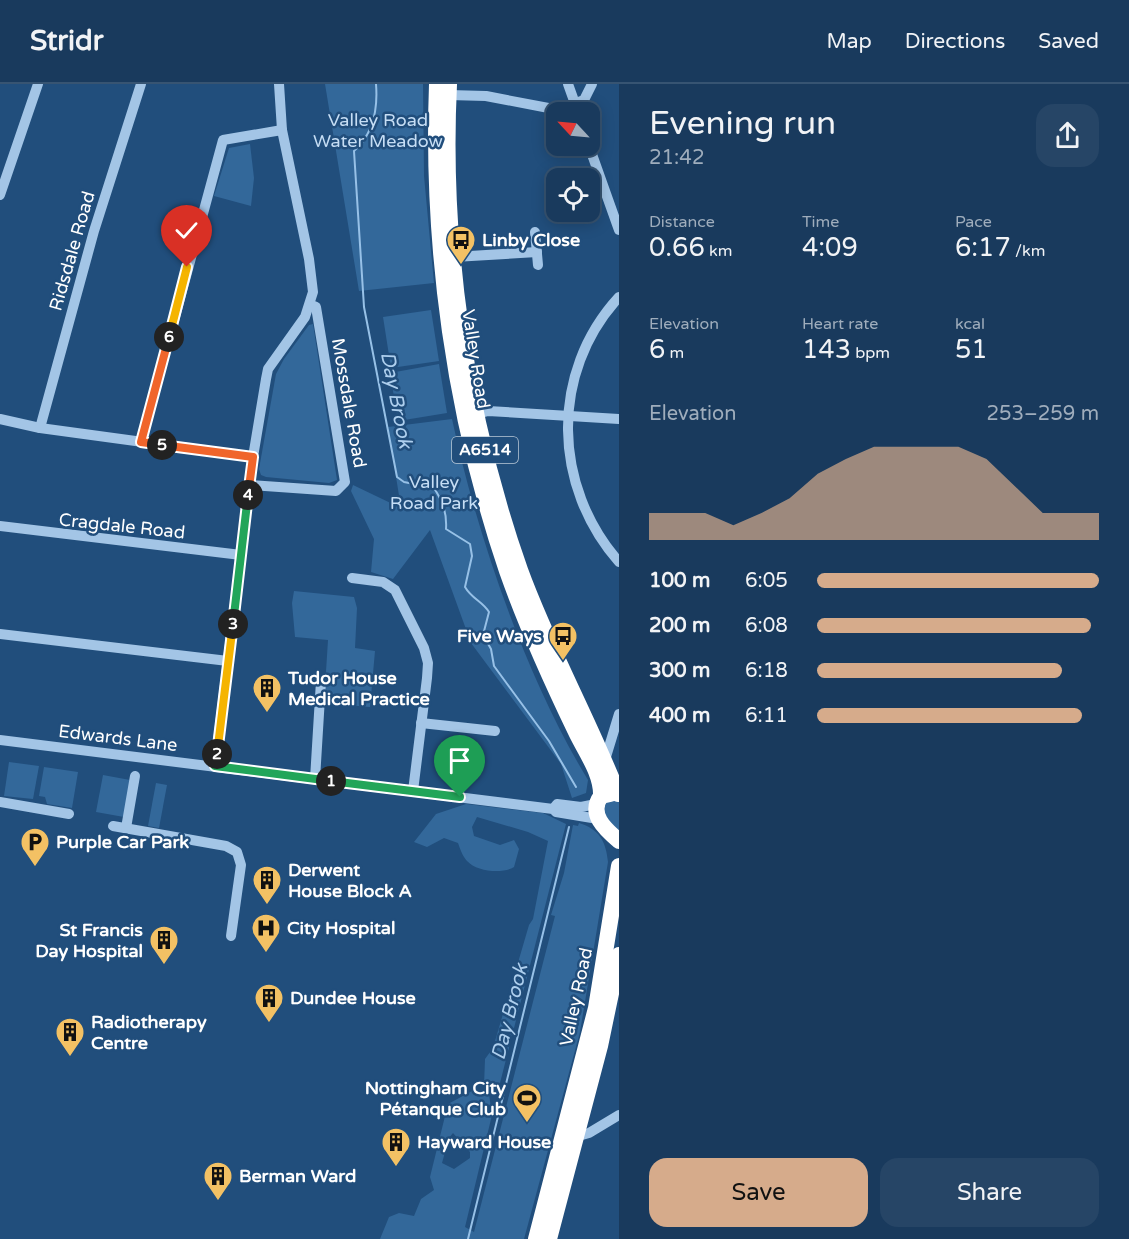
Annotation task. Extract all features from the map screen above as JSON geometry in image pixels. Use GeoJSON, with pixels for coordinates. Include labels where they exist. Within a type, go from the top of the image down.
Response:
{"type":"FeatureCollection","features":[{"type":"Feature","properties":{"kind":"highway","name":"Valley Road"},"geometry":{"type":"LineString","coordinates":[[443,89],[437,173],[448,257],[477,414],[496,493],[521,571],[561,669],[619,794]]}},
{"type":"Feature","properties":{"kind":"highway","name":"Valley Road"},"geometry":{"type":"LineString","coordinates":[[448,257],[449,322],[467,425],[499,547],[534,638],[596,772],[598,806]]}},
{"type":"Feature","properties":{"kind":"highway","name":"A6514"},"geometry":{"type":"LineString","coordinates":[[619,794],[598,806],[619,844]]}},
{"type":"Feature","properties":{"kind":"highway","name":"Valley Road"},"geometry":{"type":"LineString","coordinates":[[549,1239],[596,1008],[619,866]]}},
{"type":"Feature","properties":{"kind":"highway","name":"Valley Road"},"geometry":{"type":"LineString","coordinates":[[536,1239],[570,1136],[618,965]]}},
{"type":"Feature","properties":{"kind":"street"},"geometry":{"type":"LineString","coordinates":[[0,195],[39,84]]}},
{"type":"Feature","properties":{"kind":"street","name":"Ridsdale Road"},"geometry":{"type":"LineString","coordinates":[[40,428],[94,231],[141,84]]}},
{"type":"Feature","properties":{"kind":"street"},"geometry":{"type":"LineString","coordinates":[[215,766],[253,457],[268,369],[311,305],[313,292],[309,259],[282,130],[279,84]]}},
{"type":"Feature","properties":{"kind":"street"},"geometry":{"type":"LineString","coordinates":[[568,84],[574,102]]}},
{"type":"Feature","properties":{"kind":"street"},"geometry":{"type":"LineString","coordinates":[[582,102],[592,84]]}},
{"type":"Feature","properties":{"kind":"street"},"geometry":{"type":"LineString","coordinates":[[443,89],[546,109]]}},
{"type":"Feature","properties":{"kind":"street"},"geometry":{"type":"LineString","coordinates":[[141,442],[223,140],[282,130]]}},
{"type":"Feature","properties":{"kind":"street"},"geometry":{"type":"LineString","coordinates":[[593,156],[619,230]]}},
{"type":"Feature","properties":{"kind":"street"},"geometry":{"type":"LineString","coordinates":[[535,232],[538,265]]}},
{"type":"Feature","properties":{"kind":"street"},"geometry":{"type":"LineString","coordinates":[[448,257],[537,252]]}},
{"type":"Feature","properties":{"kind":"street"},"geometry":{"type":"LineString","coordinates":[[619,297],[588,343],[576,372],[568,416],[572,474],[587,514],[607,549],[619,562]]}},
{"type":"Feature","properties":{"kind":"street","name":"Mossdale Road"},"geometry":{"type":"LineString","coordinates":[[250,484],[336,491],[345,482],[316,307],[311,305]]}},
{"type":"Feature","properties":{"kind":"street"},"geometry":{"type":"LineString","coordinates":[[477,414],[488,411],[619,419]]}},
{"type":"Feature","properties":{"kind":"street"},"geometry":{"type":"LineString","coordinates":[[0,419],[40,428],[253,457]]}},
{"type":"Feature","properties":{"kind":"street","name":"Cragdale Road"},"geometry":{"type":"LineString","coordinates":[[0,526],[241,555]]}},
{"type":"Feature","properties":{"kind":"street"},"geometry":{"type":"LineString","coordinates":[[359,582],[383,582],[395,590],[424,648],[428,663],[412,791]]}},
{"type":"Feature","properties":{"kind":"street"},"geometry":{"type":"LineString","coordinates":[[0,634],[228,661]]}},
{"type":"Feature","properties":{"kind":"street"},"geometry":{"type":"LineString","coordinates":[[315,779],[321,681]]}},
{"type":"Feature","properties":{"kind":"street"},"geometry":{"type":"LineString","coordinates":[[605,760],[619,714]]}},
{"type":"Feature","properties":{"kind":"street"},"geometry":{"type":"LineString","coordinates":[[421,723],[489,734]]}},
{"type":"Feature","properties":{"kind":"street","name":"Edwards Lane"},"geometry":{"type":"LineString","coordinates":[[0,740],[553,809],[556,812],[598,806]]}},
{"type":"Feature","properties":{"kind":"street"},"geometry":{"type":"LineString","coordinates":[[126,828],[135,776]]}},
{"type":"Feature","properties":{"kind":"street"},"geometry":{"type":"LineString","coordinates":[[0,802],[39,804],[69,814]]}},
{"type":"Feature","properties":{"kind":"street"},"geometry":{"type":"LineString","coordinates":[[113,826],[226,846],[237,852],[241,865],[231,936]]}},
{"type":"Feature","properties":{"kind":"street"},"geometry":{"type":"LineString","coordinates":[[570,1136],[590,1133],[619,1115]]}},
{"type":"Feature","properties":{"kind":"green space","name":"Valley Road Water Meadow"},"geometry":{"type":"Polygon","coordinates":[[[325,84],[423,84],[424,176],[434,283],[359,291],[325,84]]]}},
{"type":"Feature","properties":{"kind":"green space"},"geometry":{"type":"Polygon","coordinates":[[[250,144],[254,178],[251,206],[214,196],[229,148],[250,144]]]}},
{"type":"Feature","properties":{"kind":"green space"},"geometry":{"type":"Polygon","coordinates":[[[431,310],[439,361],[391,368],[383,317],[431,310]]]}},
{"type":"Feature","properties":{"kind":"green space"},"geometry":{"type":"Polygon","coordinates":[[[313,324],[337,480],[329,483],[266,477],[261,475],[259,469],[276,374],[309,325],[313,324]]]}},
{"type":"Feature","properties":{"kind":"green space"},"geometry":{"type":"Polygon","coordinates":[[[439,364],[447,413],[398,421],[390,373],[439,364]]]}},
{"type":"Feature","properties":{"kind":"green space","name":"Valley Road Park"},"geometry":{"type":"Polygon","coordinates":[[[452,419],[475,510],[506,605],[544,697],[588,780],[586,793],[572,798],[561,764],[471,643],[430,530],[393,579],[371,572],[374,539],[351,491],[353,485],[401,508],[388,427],[452,419]]]}},
{"type":"Feature","properties":{"kind":"green space"},"geometry":{"type":"Polygon","coordinates":[[[294,591],[354,597],[357,608],[355,648],[375,651],[370,707],[324,703],[328,640],[295,637],[292,603],[294,591]]]}},
{"type":"Feature","properties":{"kind":"green space"},"geometry":{"type":"Polygon","coordinates":[[[9,762],[39,766],[33,799],[4,796],[9,762]]]}},
{"type":"Feature","properties":{"kind":"green space"},"geometry":{"type":"Polygon","coordinates":[[[44,767],[78,772],[72,808],[47,804],[45,797],[39,796],[44,767]]]}},
{"type":"Feature","properties":{"kind":"green space"},"geometry":{"type":"Polygon","coordinates":[[[103,775],[130,780],[124,817],[96,812],[103,775]]]}},
{"type":"Feature","properties":{"kind":"green space"},"geometry":{"type":"Polygon","coordinates":[[[156,783],[167,785],[159,828],[148,826],[156,783]]]}},
{"type":"Feature","properties":{"kind":"green space"},"geometry":{"type":"Polygon","coordinates":[[[619,801],[619,835],[603,814],[606,802],[619,801]]]}},
{"type":"Feature","properties":{"kind":"green space"},"geometry":{"type":"Polygon","coordinates":[[[466,804],[543,813],[566,824],[500,1083],[492,1090],[484,1086],[485,1059],[493,1048],[529,925],[533,919],[548,841],[528,832],[477,817],[472,827],[474,836],[500,845],[514,840],[519,849],[514,867],[503,871],[483,870],[471,865],[464,857],[458,843],[444,838],[427,847],[414,842],[436,814],[466,804]]]}},
{"type":"Feature","properties":{"kind":"green space"},"geometry":{"type":"Polygon","coordinates":[[[579,823],[596,832],[603,842],[608,862],[580,1032],[524,1239],[380,1239],[389,1217],[399,1213],[414,1216],[421,1199],[434,1190],[430,1177],[448,1104],[472,1091],[489,1094],[492,1115],[465,1227],[474,1232],[555,916],[551,915],[564,873],[573,825],[578,826],[579,823]],[[453,1133],[449,1138],[442,1163],[454,1169],[470,1158],[470,1152],[453,1133]]]}},
{"type":"Feature","properties":{"kind":"waterway","name":"Day Brook"},"geometry":{"type":"LineString","coordinates":[[376,84],[373,120],[366,137],[354,151],[364,307],[397,477],[404,482],[434,488],[444,508],[446,529],[470,544],[472,556],[465,587],[489,612],[483,635],[491,649],[494,666],[549,741],[576,787]]}},
{"type":"Feature","properties":{"kind":"waterway","name":"Day Brook"},"geometry":{"type":"LineString","coordinates":[[468,1239],[569,827]]}},
{"type":"Feature","properties":{"kind":"place","name":"Linby Close"},"geometry":{"type":"Point","coordinates":[461,266]}},
{"type":"Feature","properties":{"kind":"place","name":"Five Ways"},"geometry":{"type":"Point","coordinates":[563,662]}},
{"type":"Feature","properties":{"kind":"place","name":"Tudor House Medical Practice"},"geometry":{"type":"Point","coordinates":[267,714]}},
{"type":"Feature","properties":{"kind":"place","name":"Purple Car Park"},"geometry":{"type":"Point","coordinates":[35,868]}},
{"type":"Feature","properties":{"kind":"place","name":"Derwent House Block A"},"geometry":{"type":"Point","coordinates":[267,906]}},
{"type":"Feature","properties":{"kind":"place","name":"City Hospital"},"geometry":{"type":"Point","coordinates":[266,954]}},
{"type":"Feature","properties":{"kind":"place","name":"St Francis Day Hospital"},"geometry":{"type":"Point","coordinates":[164,966]}},
{"type":"Feature","properties":{"kind":"place","name":"Dundee House"},"geometry":{"type":"Point","coordinates":[269,1024]}},
{"type":"Feature","properties":{"kind":"place","name":"Radiotherapy Centre"},"geometry":{"type":"Point","coordinates":[70,1058]}},
{"type":"Feature","properties":{"kind":"place","name":"Nottingham City Pétanque Club"},"geometry":{"type":"Point","coordinates":[527,1124]}},
{"type":"Feature","properties":{"kind":"place","name":"Hayward House"},"geometry":{"type":"Point","coordinates":[396,1168]}},
{"type":"Feature","properties":{"kind":"place","name":"Berman Ward"},"geometry":{"type":"Point","coordinates":[218,1202]}},
{"type":"Feature","properties":{"kind":"route"},"geometry":{"type":"LineString","coordinates":[[187,267],[141,442],[253,457],[215,766],[460,797]]}}]}
